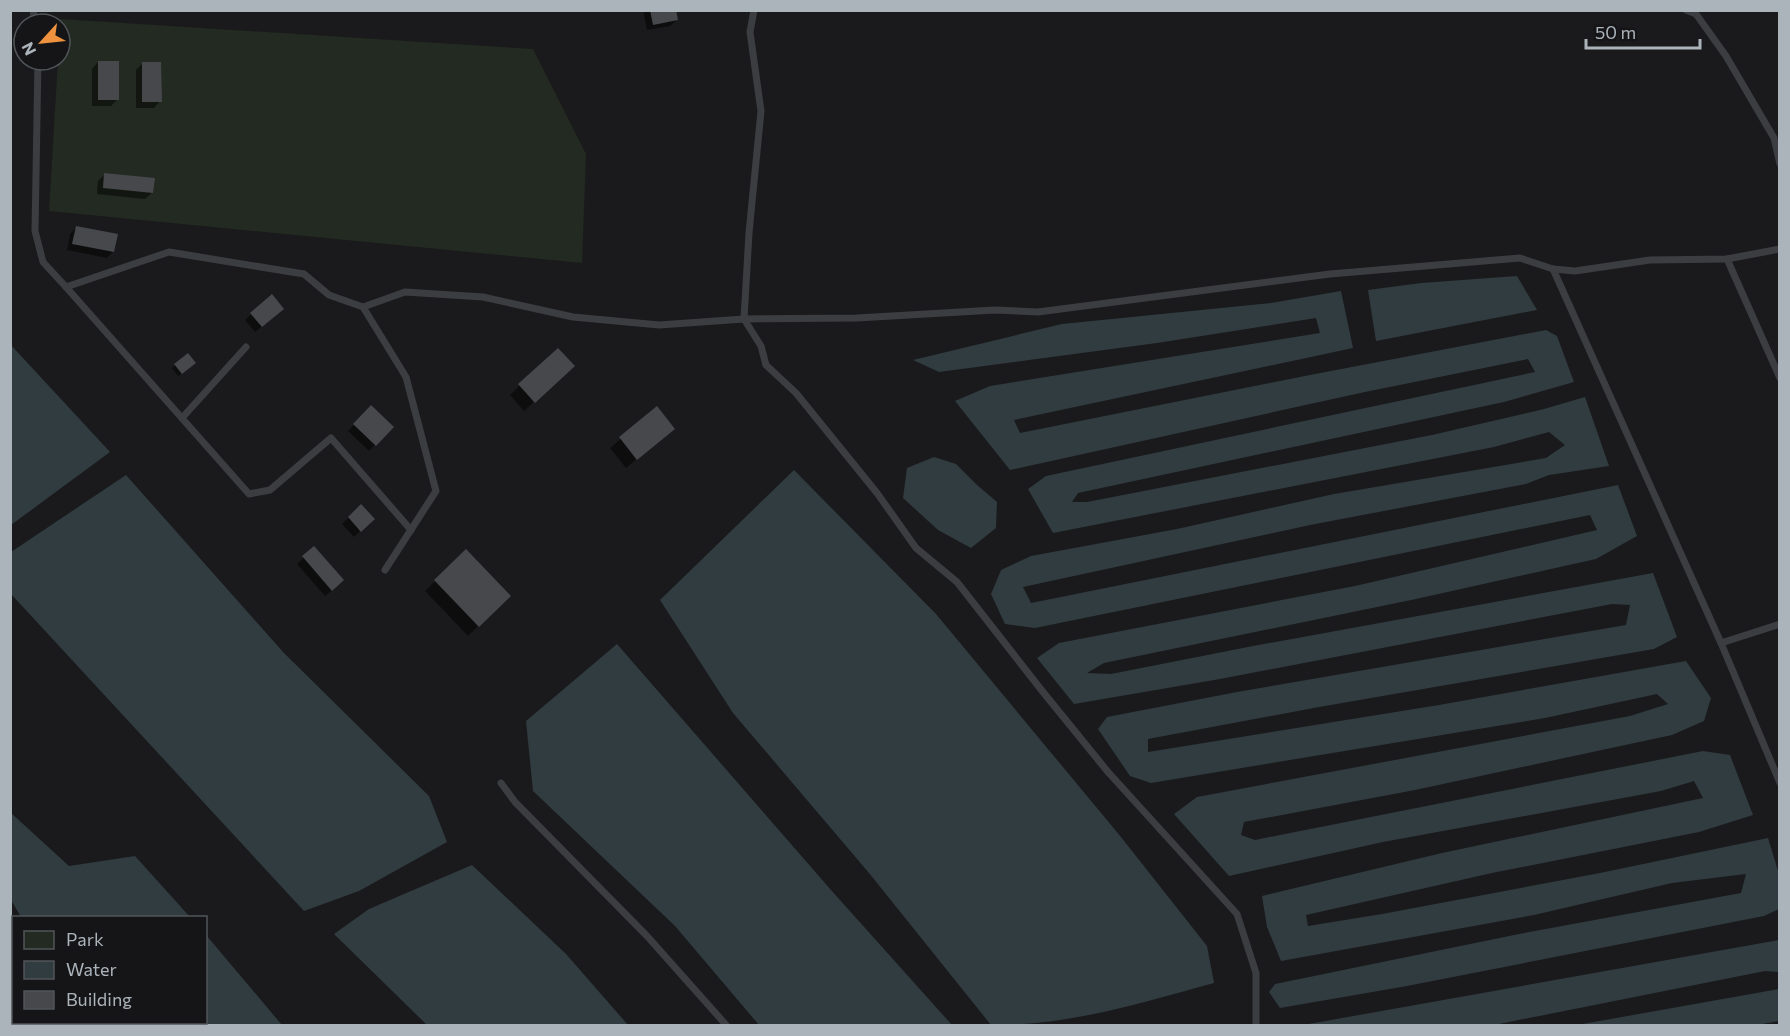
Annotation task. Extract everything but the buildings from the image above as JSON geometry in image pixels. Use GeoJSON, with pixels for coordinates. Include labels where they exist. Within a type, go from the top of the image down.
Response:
{"type":"FeatureCollection","features":[{"type":"Feature","properties":{"kind":"lane"},"geometry":{"type":"LineString","coordinates":[[754,10],[750,32],[761,111],[749,233],[744,319],[760,346],[766,365],[796,393],[877,493],[916,548],[957,582],[1108,772],[1237,914],[1256,974],[1256,1026]]}},
{"type":"Feature","properties":{"kind":"lane"},"geometry":{"type":"LineString","coordinates":[[1686,10],[1696,14],[1726,56],[1774,138],[1779,164]]}},
{"type":"Feature","properties":{"kind":"lane"},"geometry":{"type":"LineString","coordinates":[[38,72],[35,231],[43,262],[249,494],[270,490],[332,438],[411,530]]}},
{"type":"Feature","properties":{"kind":"lane"},"geometry":{"type":"LineString","coordinates":[[363,307],[405,292],[483,297],[573,317],[659,325],[744,319],[857,318],[995,310],[1038,312],[1330,274],[1520,258],[1553,269],[1575,271],[1650,260],[1727,259],[1779,249]]}},
{"type":"Feature","properties":{"kind":"lane"},"geometry":{"type":"LineString","coordinates":[[66,287],[169,252],[304,274],[329,295],[363,307],[406,377],[436,491],[385,570]]}},
{"type":"Feature","properties":{"kind":"lane"},"geometry":{"type":"LineString","coordinates":[[1727,259],[1779,378]]}},
{"type":"Feature","properties":{"kind":"lane"},"geometry":{"type":"LineString","coordinates":[[1553,269],[1721,643],[1779,783]]}},
{"type":"Feature","properties":{"kind":"lane"},"geometry":{"type":"LineString","coordinates":[[182,418],[246,347]]}},
{"type":"Feature","properties":{"kind":"lane"},"geometry":{"type":"LineString","coordinates":[[1721,643],[1779,624]]}},
{"type":"Feature","properties":{"kind":"lane"},"geometry":{"type":"LineString","coordinates":[[501,783],[515,802],[647,936],[727,1026]]}},
{"type":"Feature","properties":{"kind":"green space"},"geometry":{"type":"Polygon","coordinates":[[[72,20],[533,49],[586,154],[582,263],[49,211],[57,72],[72,72],[72,20]]]}},
{"type":"Feature","properties":{"kind":"water"},"geometry":{"type":"Polygon","coordinates":[[[1517,276],[1537,310],[1376,341],[1368,290],[1421,283],[1517,276]]]}},
{"type":"Feature","properties":{"kind":"water"},"geometry":{"type":"Polygon","coordinates":[[[1341,291],[1353,348],[1014,420],[1020,433],[1546,330],[1557,336],[1574,382],[1504,402],[1078,493],[1072,502],[1087,502],[1432,435],[1585,397],[1609,466],[1549,475],[1526,484],[1310,525],[1023,587],[1031,603],[1618,485],[1637,536],[1596,559],[1416,599],[1104,663],[1087,673],[1111,674],[1653,573],[1677,637],[1654,649],[1148,739],[1148,752],[1439,705],[1686,661],[1711,698],[1704,721],[1672,735],[1415,790],[1244,822],[1241,835],[1255,840],[1703,751],[1730,755],[1753,815],[1699,832],[1492,873],[1306,915],[1308,926],[1600,873],[1768,838],[1779,874],[1779,909],[1764,916],[1407,986],[1280,1008],[1269,992],[1275,984],[1519,934],[1741,893],[1746,874],[1672,883],[1534,915],[1281,961],[1267,927],[1262,896],[1442,853],[1703,798],[1694,781],[1661,791],[1383,842],[1229,876],[1174,814],[1197,797],[1630,716],[1668,704],[1657,694],[1545,718],[1151,783],[1130,776],[1098,729],[1107,717],[1237,692],[1626,625],[1630,605],[1612,604],[1220,679],[1074,704],[1037,658],[1059,643],[1355,586],[1597,530],[1590,515],[1035,628],[1005,624],[991,594],[1001,570],[1031,556],[1177,529],[1334,494],[1546,458],[1565,445],[1549,432],[1494,447],[1053,533],[1028,489],[1046,476],[1535,372],[1528,359],[1365,392],[1010,470],[955,401],[990,386],[1320,333],[1316,318],[1157,343],[939,372],[913,360],[1062,324],[1271,303],[1341,291]]]}},
{"type":"Feature","properties":{"kind":"water"},"geometry":{"type":"Polygon","coordinates":[[[10,344],[110,452],[11,525],[10,525],[10,344]]]}},
{"type":"Feature","properties":{"kind":"water"},"geometry":{"type":"Polygon","coordinates":[[[934,457],[956,464],[997,502],[996,528],[971,548],[938,530],[903,498],[907,468],[934,457]]]}},
{"type":"Feature","properties":{"kind":"water"},"geometry":{"type":"Polygon","coordinates":[[[794,470],[936,614],[1121,837],[1207,946],[1214,983],[1104,1012],[1048,1022],[991,1025],[869,873],[733,713],[660,600],[794,470]]]}},
{"type":"Feature","properties":{"kind":"water"},"geometry":{"type":"Polygon","coordinates":[[[126,475],[284,653],[429,796],[447,842],[359,891],[304,911],[11,594],[11,552],[126,475]]]}},
{"type":"Feature","properties":{"kind":"water"},"geometry":{"type":"Polygon","coordinates":[[[617,644],[952,1025],[759,1025],[675,926],[533,791],[526,721],[617,644]]]}},
{"type":"Feature","properties":{"kind":"water"},"geometry":{"type":"Polygon","coordinates":[[[11,813],[69,866],[135,856],[189,916],[20,916],[11,900],[11,813]]]}},
{"type":"Feature","properties":{"kind":"water"},"geometry":{"type":"Polygon","coordinates":[[[472,865],[566,954],[628,1025],[427,1025],[334,934],[369,909],[472,865]]]}},
{"type":"Feature","properties":{"kind":"water"},"geometry":{"type":"Polygon","coordinates":[[[207,936],[282,1025],[117,1025],[207,1024],[207,936]]]}},
{"type":"Feature","properties":{"kind":"water"},"geometry":{"type":"Polygon","coordinates":[[[1779,940],[1779,972],[1765,971],[1494,1025],[1303,1025],[1779,940]]]}},
{"type":"Feature","properties":{"kind":"water"},"geometry":{"type":"Polygon","coordinates":[[[1779,989],[1779,1021],[1757,1025],[1577,1025],[1779,989]]]}}]}
